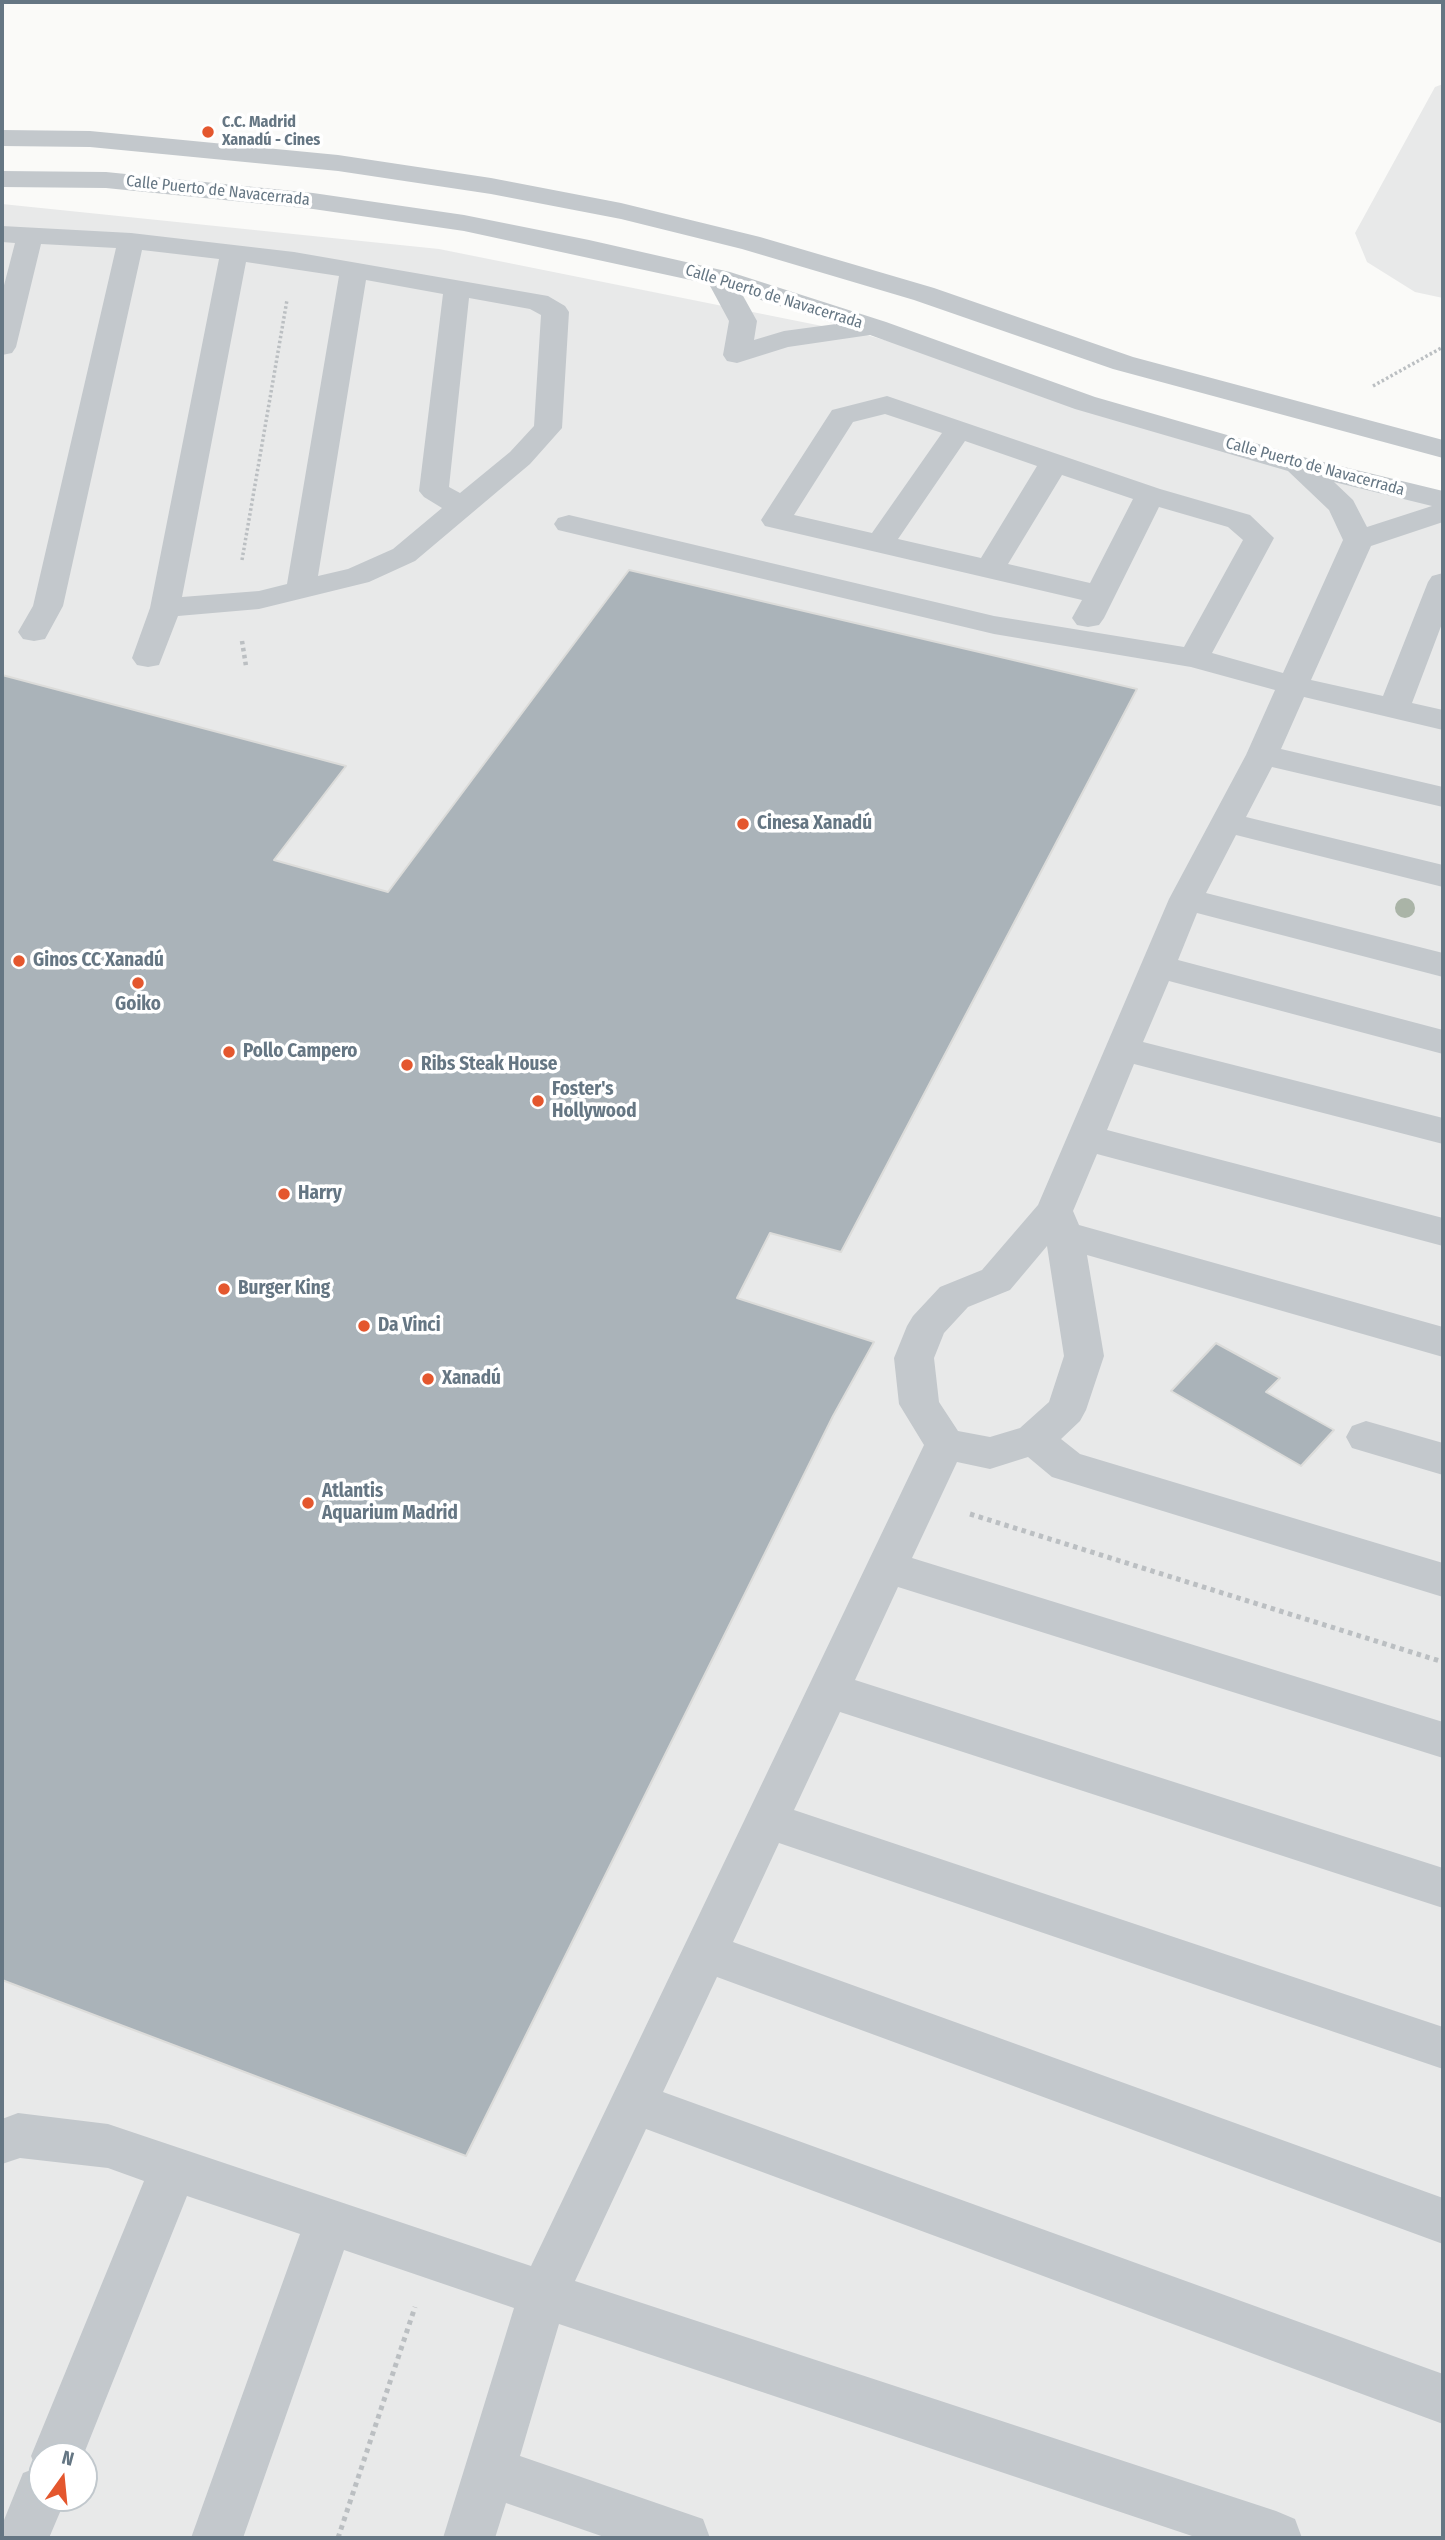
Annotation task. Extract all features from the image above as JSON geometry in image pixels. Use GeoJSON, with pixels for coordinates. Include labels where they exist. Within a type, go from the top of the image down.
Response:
{"type":"FeatureCollection","features":[{"type":"Feature","properties":{"kind":"street"},"geometry":{"type":"LineString","coordinates":[[2,138],[90,139],[338,163],[491,186],[621,211],[751,243],[924,294],[1123,363],[1443,449]]}},
{"type":"Feature","properties":{"kind":"street","name":"Calle Puerto de Navacerrada"},"geometry":{"type":"LineString","coordinates":[[2,179],[106,180],[313,201],[489,228],[589,248],[720,278],[877,328],[1085,403],[1298,465],[1443,500]]}},
{"type":"Feature","properties":{"kind":"street"},"geometry":{"type":"LineString","coordinates":[[2,347],[16,234],[131,241],[294,260],[538,302],[555,312],[548,428],[520,458],[404,555],[358,576],[259,600],[165,608]]}},
{"type":"Feature","properties":{"kind":"street"},"geometry":{"type":"LineString","coordinates":[[34,632],[48,606],[131,241]]}},
{"type":"Feature","properties":{"kind":"street"},"geometry":{"type":"LineString","coordinates":[[148,658],[165,608],[234,253]]}},
{"type":"Feature","properties":{"kind":"street"},"geometry":{"type":"LineString","coordinates":[[301,589],[354,270]]}},
{"type":"Feature","properties":{"kind":"street"},"geometry":{"type":"LineString","coordinates":[[720,278],[743,321],[737,355],[784,339],[877,328]]}},
{"type":"Feature","properties":{"kind":"street"},"geometry":{"type":"LineString","coordinates":[[457,288],[434,491],[462,507]]}},
{"type":"Feature","properties":{"kind":"street"},"geometry":{"type":"LineString","coordinates":[[1100,595],[776,520],[842,416],[887,405],[1150,495],[1240,521],[1259,538],[1194,657]]}},
{"type":"Feature","properties":{"kind":"street"},"geometry":{"type":"LineString","coordinates":[[879,544],[959,430]]}},
{"type":"Feature","properties":{"kind":"street"},"geometry":{"type":"LineString","coordinates":[[989,570],[1054,463]]}},
{"type":"Feature","properties":{"kind":"street"},"geometry":{"type":"LineString","coordinates":[[1298,465],[1342,506],[1358,540]]}},
{"type":"Feature","properties":{"kind":"street"},"geometry":{"type":"LineString","coordinates":[[1078,639],[1150,495]]}},
{"type":"Feature","properties":{"kind":"street"},"geometry":{"type":"LineString","coordinates":[[1058,1223],[1084,1356],[1066,1410],[1034,1440],[990,1453],[945,1444],[919,1404],[914,1358],[927,1326],[954,1297],[996,1280],[1058,1223],[1086,1138],[1186,899],[1262,755],[1358,540],[1443,513]]}},
{"type":"Feature","properties":{"kind":"street"},"geometry":{"type":"LineString","coordinates":[[569,524],[994,625],[1194,657],[1292,685],[1443,720]]}},
{"type":"Feature","properties":{"kind":"street"},"geometry":{"type":"LineString","coordinates":[[1394,708],[1432,639],[1443,582]]}},
{"type":"Feature","properties":{"kind":"street"},"geometry":{"type":"LineString","coordinates":[[1262,755],[1443,797]]}},
{"type":"Feature","properties":{"kind":"street"},"geometry":{"type":"LineString","coordinates":[[1225,822],[1443,876]]}},
{"type":"Feature","properties":{"kind":"street"},"geometry":{"type":"LineString","coordinates":[[1186,899],[1443,965]]}},
{"type":"Feature","properties":{"kind":"street"},"geometry":{"type":"LineString","coordinates":[[1158,966],[1443,1042]]}},
{"type":"Feature","properties":{"kind":"street"},"geometry":{"type":"LineString","coordinates":[[1123,1049],[1443,1131]]}},
{"type":"Feature","properties":{"kind":"street"},"geometry":{"type":"LineString","coordinates":[[1086,1138],[1443,1232]]}},
{"type":"Feature","properties":{"kind":"street"},"geometry":{"type":"LineString","coordinates":[[1058,1223],[1443,1342]]}},
{"type":"Feature","properties":{"kind":"street"},"geometry":{"type":"LineString","coordinates":[[1366,1437],[1443,1459]]}},
{"type":"Feature","properties":{"kind":"street"},"geometry":{"type":"LineString","coordinates":[[1034,1440],[1066,1466],[1443,1580]]}},
{"type":"Feature","properties":{"kind":"street"},"geometry":{"type":"LineString","coordinates":[[469,2538],[544,2294],[945,1444]]}},
{"type":"Feature","properties":{"kind":"street"},"geometry":{"type":"LineString","coordinates":[[887,1567],[1443,1740]]}},
{"type":"Feature","properties":{"kind":"street"},"geometry":{"type":"LineString","coordinates":[[829,1690],[1443,1888]]}},
{"type":"Feature","properties":{"kind":"street"},"geometry":{"type":"LineString","coordinates":[[767,1820],[1443,2048]]}},
{"type":"Feature","properties":{"kind":"street"},"geometry":{"type":"LineString","coordinates":[[705,1952],[1443,2221]]}},
{"type":"Feature","properties":{"kind":"street"},"geometry":{"type":"LineString","coordinates":[[634,2103],[1443,2399]]}},
{"type":"Feature","properties":{"kind":"street"},"geometry":{"type":"LineString","coordinates":[[2,2142],[18,2136],[108,2146],[1276,2538]]}},
{"type":"Feature","properties":{"kind":"street"},"geometry":{"type":"LineString","coordinates":[[63,2442],[174,2168]]}},
{"type":"Feature","properties":{"kind":"street"},"geometry":{"type":"LineString","coordinates":[[217,2538],[330,2222]]}},
{"type":"Feature","properties":{"kind":"street"},"geometry":{"type":"LineString","coordinates":[[490,2472],[684,2538]]}},
{"type":"Feature","properties":{"kind":"street"},"geometry":{"type":"LineString","coordinates":[[23,2538],[34,2512]]}},
{"type":"Feature","properties":{"kind":"path"},"geometry":{"type":"LineString","coordinates":[[246,666],[235,602],[294,260]]}},
{"type":"Feature","properties":{"kind":"path"},"geometry":{"type":"LineString","coordinates":[[919,1498],[1443,1662]]}},
{"type":"Feature","properties":{"kind":"path"},"geometry":{"type":"LineString","coordinates":[[338,2538],[418,2300],[436,2257]]}},
{"type":"Feature","properties":{"kind":"shaded area"},"geometry":{"type":"Polygon","coordinates":[[[1443,84],[1443,298],[1415,292],[1367,262],[1355,233],[1435,87],[1443,84]]]}},
{"type":"Feature","properties":{"kind":"shaded area"},"geometry":{"type":"Polygon","coordinates":[[[2,204],[439,249],[867,335],[1443,500],[1443,2538],[2,2538],[2,204]]]}},
{"type":"Feature","properties":{"kind":"building","name":"Xanadú"},"geometry":{"type":"Polygon","coordinates":[[[629,570],[1137,689],[841,1252],[770,1233],[737,1298],[874,1342],[833,1416],[466,2156],[2,1980],[2,675],[346,766],[274,860],[388,892],[629,570]]]}},
{"type":"Feature","properties":{"kind":"building"},"geometry":{"type":"Polygon","coordinates":[[[1216,1343],[1280,1378],[1266,1392],[1334,1430],[1301,1466],[1171,1391],[1216,1343]]]}},
{"type":"Feature","properties":{"kind":"place","name":"C.C. Madrid Xanadú - Cines"},"geometry":{"type":"Point","coordinates":[208,132]}},
{"type":"Feature","properties":{"kind":"place","name":"Cinesa Xanadú"},"geometry":{"type":"Point","coordinates":[743,824]}},
{"type":"Feature","properties":{"kind":"place","name":"Ginos CC Xanadú"},"geometry":{"type":"Point","coordinates":[19,961]}},
{"type":"Feature","properties":{"kind":"place","name":"Goiko"},"geometry":{"type":"Point","coordinates":[138,983]}},
{"type":"Feature","properties":{"kind":"place","name":"Pollo Campero"},"geometry":{"type":"Point","coordinates":[229,1052]}},
{"type":"Feature","properties":{"kind":"place","name":"Ribs Steak House"},"geometry":{"type":"Point","coordinates":[407,1065]}},
{"type":"Feature","properties":{"kind":"place","name":"Foster's Hollywood"},"geometry":{"type":"Point","coordinates":[538,1101]}},
{"type":"Feature","properties":{"kind":"place","name":"Harry"},"geometry":{"type":"Point","coordinates":[284,1194]}},
{"type":"Feature","properties":{"kind":"place","name":"Burger King"},"geometry":{"type":"Point","coordinates":[224,1289]}},
{"type":"Feature","properties":{"kind":"place","name":"Da Vinci"},"geometry":{"type":"Point","coordinates":[364,1326]}},
{"type":"Feature","properties":{"kind":"place","name":"Xanadú"},"geometry":{"type":"Point","coordinates":[428,1379]}},
{"type":"Feature","properties":{"kind":"place","name":"Atlantis Aquarium Madrid"},"geometry":{"type":"Point","coordinates":[308,1503]}}]}
